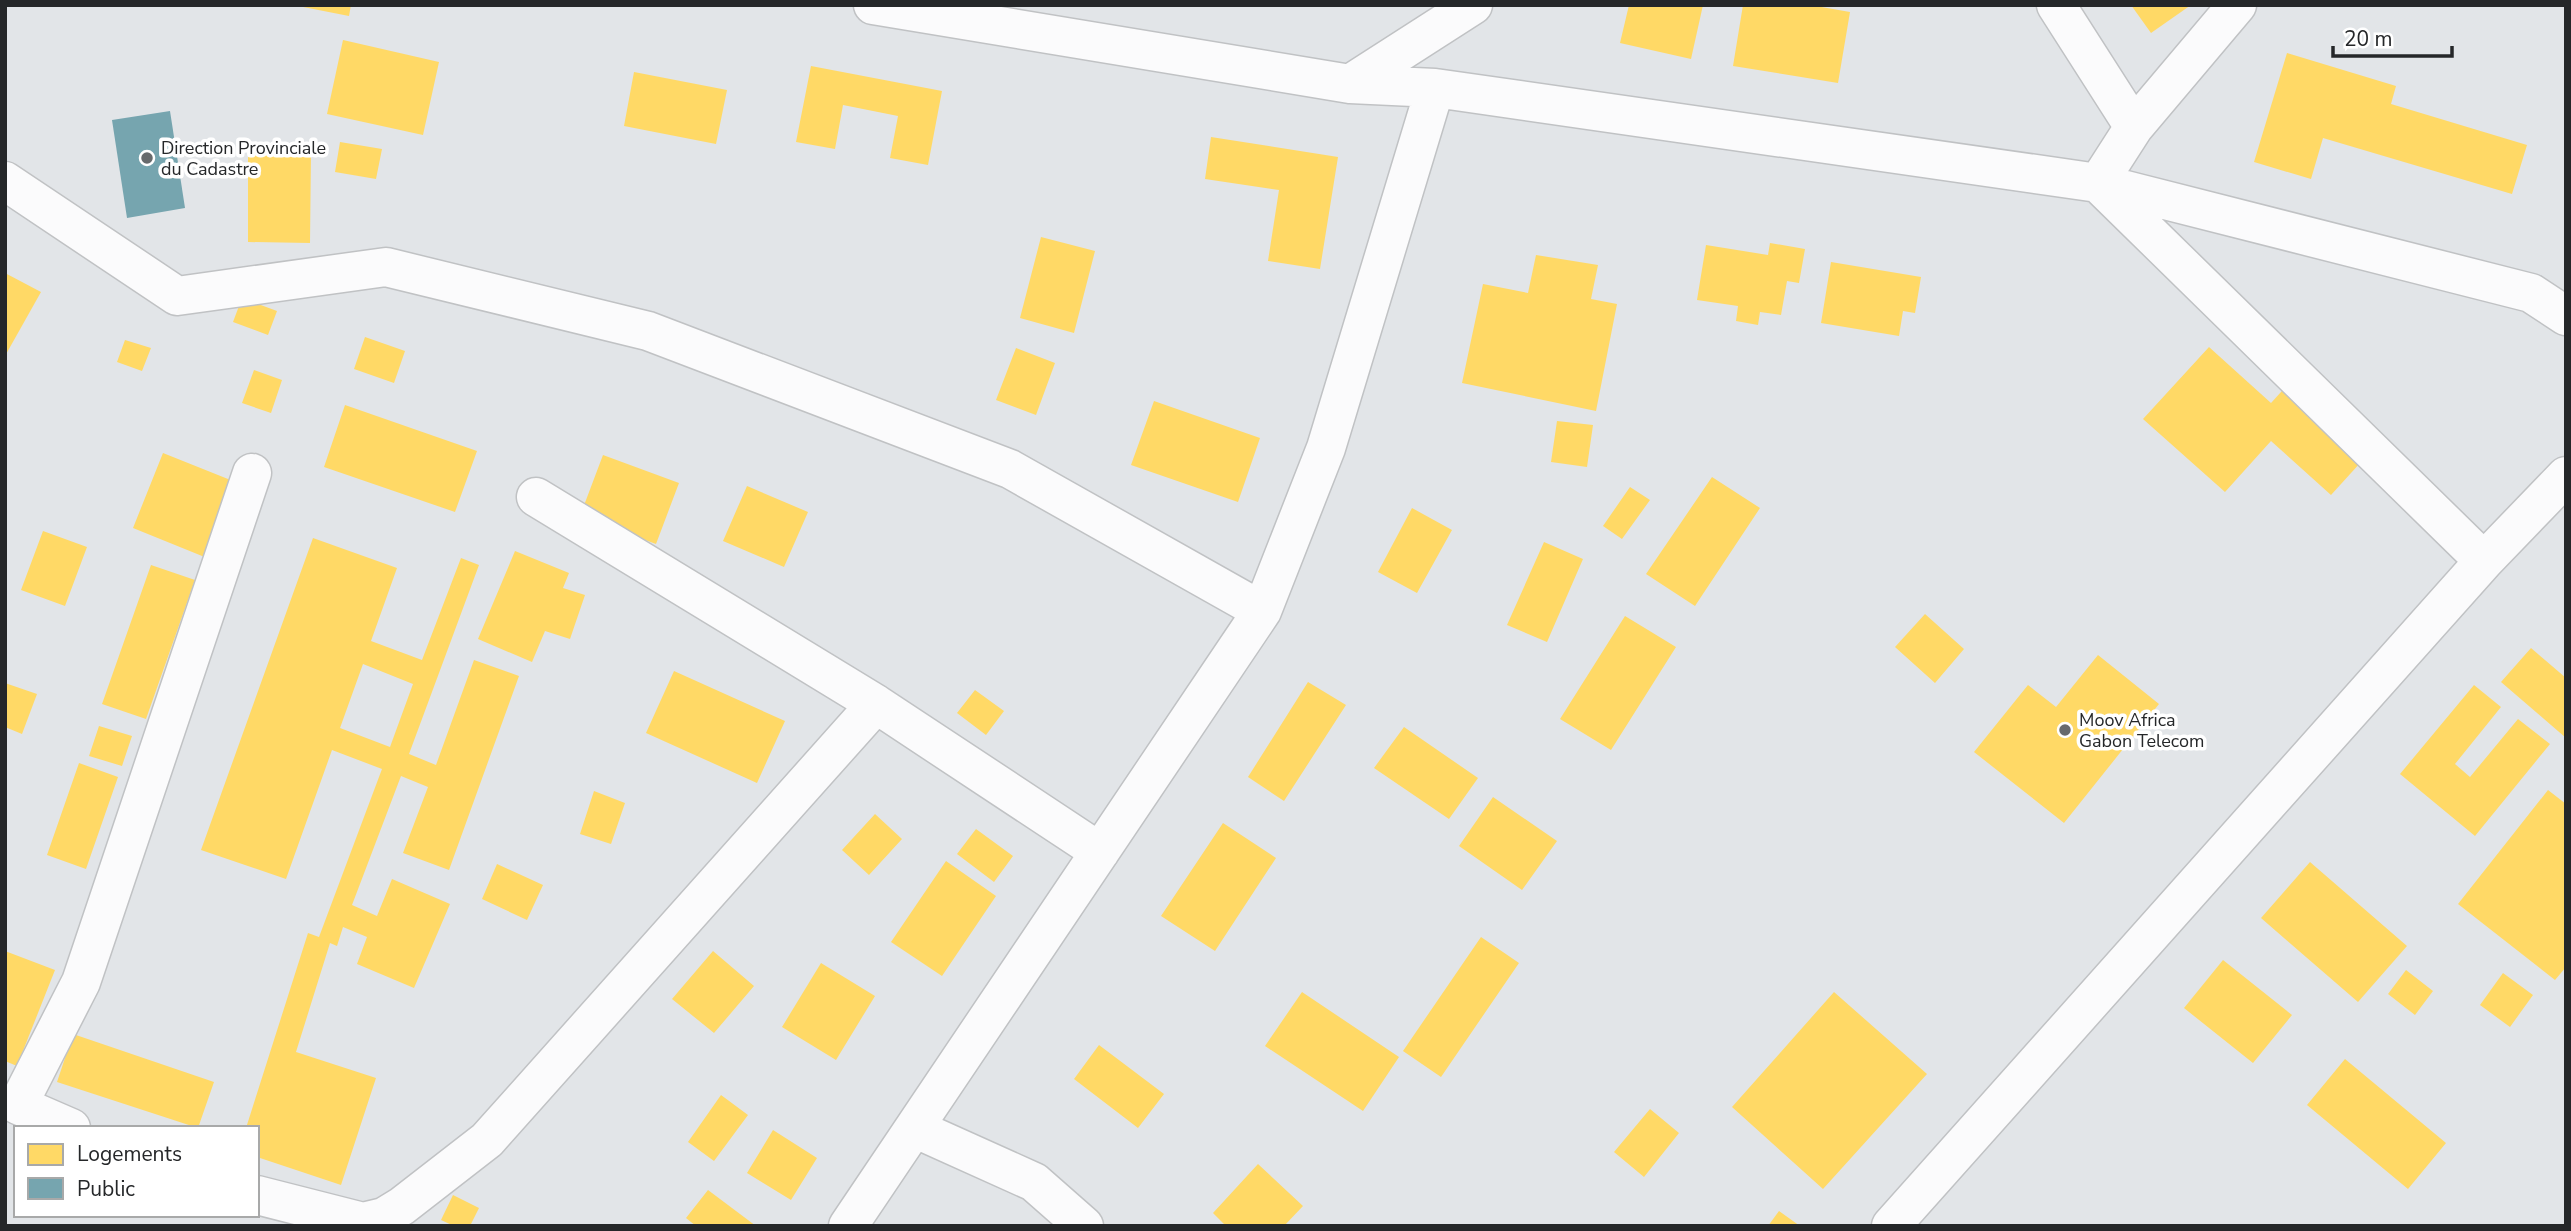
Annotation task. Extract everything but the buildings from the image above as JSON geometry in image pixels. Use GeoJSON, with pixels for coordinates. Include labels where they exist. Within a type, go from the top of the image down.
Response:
{"type":"FeatureCollection","features":[{"type":"Feature","properties":{"kind":"street"},"geometry":{"type":"LineString","coordinates":[[873,5],[1350,84],[1436,88],[2098,183],[2531,293],[2566,316]]}},
{"type":"Feature","properties":{"kind":"street"},"geometry":{"type":"LineString","coordinates":[[1350,84],[1473,5]]}},
{"type":"Feature","properties":{"kind":"street"},"geometry":{"type":"LineString","coordinates":[[2056,5],[2134,127]]}},
{"type":"Feature","properties":{"kind":"street"},"geometry":{"type":"LineString","coordinates":[[2098,183],[2134,127],[2237,5]]}},
{"type":"Feature","properties":{"kind":"street"},"geometry":{"type":"LineString","coordinates":[[848,1226],[1262,611],[1326,448],[1436,88]]}},
{"type":"Feature","properties":{"kind":"street"},"geometry":{"type":"LineString","coordinates":[[5,181],[177,296],[386,267],[648,331],[1010,469],[1262,611]]}},
{"type":"Feature","properties":{"kind":"street"},"geometry":{"type":"LineString","coordinates":[[2098,183],[2484,561]]}},
{"type":"Feature","properties":{"kind":"street"},"geometry":{"type":"LineString","coordinates":[[66,1126],[18,1105],[81,982],[252,473]]}},
{"type":"Feature","properties":{"kind":"street"},"geometry":{"type":"LineString","coordinates":[[1891,1226],[2484,561],[2566,476]]}},
{"type":"Feature","properties":{"kind":"street"},"geometry":{"type":"LineString","coordinates":[[536,497],[876,704],[1100,852]]}},
{"type":"Feature","properties":{"kind":"street"},"geometry":{"type":"LineString","coordinates":[[259,1196],[363,1222],[384,1217],[487,1140],[876,704]]}},
{"type":"Feature","properties":{"kind":"street"},"geometry":{"type":"LineString","coordinates":[[914,1128],[1034,1182],[1084,1226]]}},
{"type":"Feature","properties":{"kind":"place","name":"Direction Provinciale du Cadastre"},"geometry":{"type":"Point","coordinates":[147,158]}},
{"type":"Feature","properties":{"kind":"place","name":"Moov Africa Gabon Telecom"},"geometry":{"type":"Point","coordinates":[2065,730]}}]}
